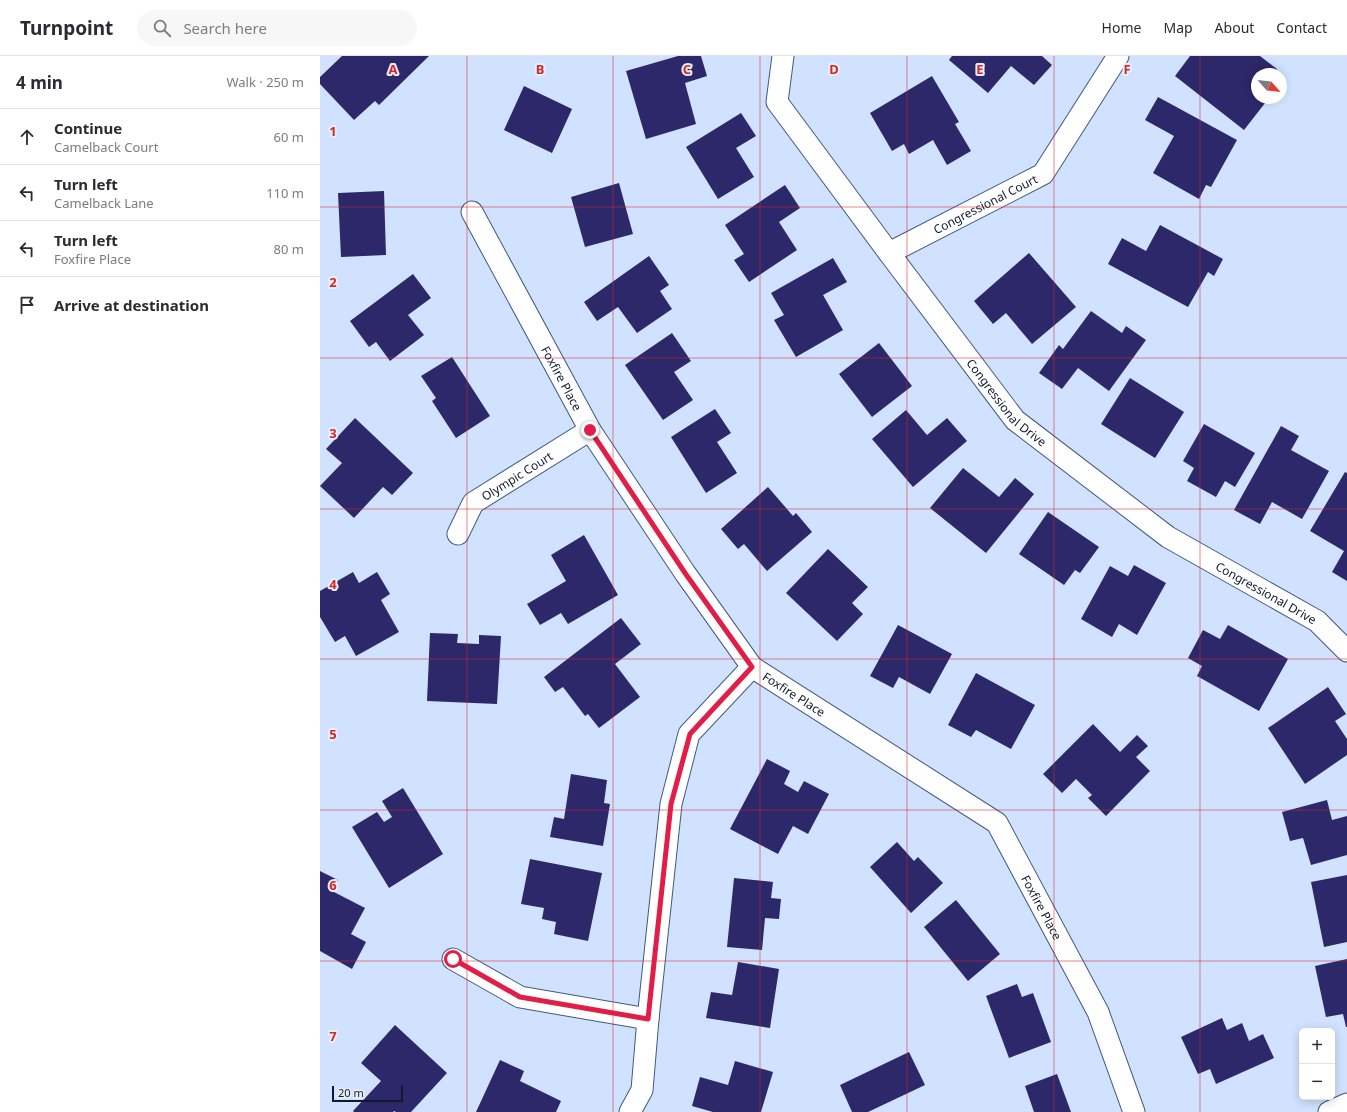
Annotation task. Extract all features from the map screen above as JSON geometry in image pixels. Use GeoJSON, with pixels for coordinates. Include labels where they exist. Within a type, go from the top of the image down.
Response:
{"type":"FeatureCollection","features":[{"type":"Feature","properties":{"kind":"street","name":"Congressional Drive"},"geometry":{"type":"LineString","coordinates":[[783,56],[777,102],[1015,420],[1168,537],[1317,621],[1347,651]]}},
{"type":"Feature","properties":{"kind":"street","name":"Congressional Court"},"geometry":{"type":"LineString","coordinates":[[889,253],[1043,174],[1118,56]]}},
{"type":"Feature","properties":{"kind":"street","name":"Foxfire Place"},"geometry":{"type":"LineString","coordinates":[[472,212],[590,430],[685,573],[752,667],[997,823],[1098,1012],[1134,1112]]}},
{"type":"Feature","properties":{"kind":"street","name":"Olympic Court"},"geometry":{"type":"LineString","coordinates":[[458,534],[473,503],[590,430]]}},
{"type":"Feature","properties":{"kind":"street"},"geometry":{"type":"LineString","coordinates":[[630,1112],[642,1090],[671,804],[690,734],[752,667]]}},
{"type":"Feature","properties":{"kind":"street"},"geometry":{"type":"LineString","coordinates":[[453,959],[520,997],[648,1019]]}},
{"type":"Feature","properties":{"kind":"street"},"geometry":{"type":"LineString","coordinates":[[1329,1112],[1347,1104]]}},
{"type":"Feature","properties":{"kind":"building"},"geometry":{"type":"Polygon","coordinates":[[[342,56],[429,56],[379,105],[375,101],[354,120],[320,84],[320,77],[342,56]]]}},
{"type":"Feature","properties":{"kind":"building"},"geometry":{"type":"Polygon","coordinates":[[[678,56],[701,56],[707,76],[685,83],[696,124],[646,139],[626,71],[678,56]]]}},
{"type":"Feature","properties":{"kind":"building"},"geometry":{"type":"Polygon","coordinates":[[[952,56],[1042,56],[1052,65],[1034,85],[1011,66],[988,93],[949,60],[952,56]]]}},
{"type":"Feature","properties":{"kind":"building"},"geometry":{"type":"Polygon","coordinates":[[[1190,56],[1260,56],[1276,68],[1251,68],[1251,104],[1264,104],[1244,130],[1175,76],[1190,56]]]}},
{"type":"Feature","properties":{"kind":"building"},"geometry":{"type":"Polygon","coordinates":[[[932,76],[959,122],[955,124],[971,151],[947,165],[933,140],[909,154],[904,144],[892,151],[870,113],[932,76]]]}},
{"type":"Feature","properties":{"kind":"building"},"geometry":{"type":"Polygon","coordinates":[[[524,86],[572,109],[552,153],[504,130],[524,86]]]}},
{"type":"Feature","properties":{"kind":"building"},"geometry":{"type":"Polygon","coordinates":[[[1158,97],[1237,140],[1211,187],[1206,185],[1199,199],[1153,173],[1174,136],[1145,120],[1158,97]]]}},
{"type":"Feature","properties":{"kind":"building"},"geometry":{"type":"Polygon","coordinates":[[[741,113],[756,136],[736,148],[754,177],[718,199],[686,147],[741,113]]]}},
{"type":"Feature","properties":{"kind":"building"},"geometry":{"type":"Polygon","coordinates":[[[619,183],[633,234],[585,247],[571,197],[619,183]]]}},
{"type":"Feature","properties":{"kind":"building"},"geometry":{"type":"Polygon","coordinates":[[[785,185],[800,208],[779,222],[797,250],[749,282],[734,260],[744,254],[725,225],[785,185]]]}},
{"type":"Feature","properties":{"kind":"building"},"geometry":{"type":"Polygon","coordinates":[[[384,191],[386,255],[341,257],[338,193],[384,191]]]}},
{"type":"Feature","properties":{"kind":"building"},"geometry":{"type":"Polygon","coordinates":[[[1160,225],[1223,259],[1214,276],[1208,272],[1188,307],[1108,264],[1122,238],[1146,251],[1160,225]]]}},
{"type":"Feature","properties":{"kind":"building"},"geometry":{"type":"Polygon","coordinates":[[[1029,253],[1076,307],[1032,344],[1006,313],[993,324],[974,301],[1029,253]]]}},
{"type":"Feature","properties":{"kind":"building"},"geometry":{"type":"Polygon","coordinates":[[[649,256],[669,285],[660,291],[672,309],[637,333],[618,307],[597,321],[584,302],[649,256]]]}},
{"type":"Feature","properties":{"kind":"building"},"geometry":{"type":"Polygon","coordinates":[[[833,258],[847,282],[823,295],[843,330],[796,357],[774,320],[784,315],[771,293],[833,258]]]}},
{"type":"Feature","properties":{"kind":"building"},"geometry":{"type":"Polygon","coordinates":[[[413,274],[431,298],[408,315],[424,335],[390,361],[376,342],[369,347],[350,321],[413,274]]]}},
{"type":"Feature","properties":{"kind":"building"},"geometry":{"type":"Polygon","coordinates":[[[1091,311],[1122,333],[1126,326],[1146,340],[1109,391],[1078,368],[1062,389],[1039,373],[1059,345],[1063,349],[1091,311]]]}},
{"type":"Feature","properties":{"kind":"building"},"geometry":{"type":"Polygon","coordinates":[[[672,333],[691,361],[674,372],[693,400],[663,420],[625,365],[672,333]]]}},
{"type":"Feature","properties":{"kind":"building"},"geometry":{"type":"Polygon","coordinates":[[[879,343],[912,386],[872,417],[839,374],[879,343]]]}},
{"type":"Feature","properties":{"kind":"building"},"geometry":{"type":"Polygon","coordinates":[[[452,357],[490,416],[456,438],[432,401],[436,398],[421,376],[452,357]]]}},
{"type":"Feature","properties":{"kind":"building"},"geometry":{"type":"Polygon","coordinates":[[[1130,378],[1184,412],[1155,458],[1101,424],[1130,378]]]}},
{"type":"Feature","properties":{"kind":"building"},"geometry":{"type":"Polygon","coordinates":[[[715,409],[731,433],[717,442],[737,473],[706,493],[671,437],[715,409]]]}},
{"type":"Feature","properties":{"kind":"building"},"geometry":{"type":"Polygon","coordinates":[[[906,410],[927,435],[947,418],[967,441],[913,487],[872,439],[906,410]]]}},
{"type":"Feature","properties":{"kind":"building"},"geometry":{"type":"Polygon","coordinates":[[[355,418],[413,473],[392,495],[383,487],[354,518],[320,486],[342,463],[326,449],[355,418]]]}},
{"type":"Feature","properties":{"kind":"building"},"geometry":{"type":"Polygon","coordinates":[[[1204,424],[1255,453],[1235,487],[1225,481],[1216,497],[1187,481],[1194,468],[1183,461],[1204,424]]]}},
{"type":"Feature","properties":{"kind":"building"},"geometry":{"type":"Polygon","coordinates":[[[1281,426],[1299,436],[1291,450],[1329,471],[1302,519],[1272,502],[1260,524],[1234,510],[1281,426]]]}},
{"type":"Feature","properties":{"kind":"building"},"geometry":{"type":"Polygon","coordinates":[[[963,468],[999,497],[1015,478],[1034,494],[986,553],[930,508],[963,468]]]}},
{"type":"Feature","properties":{"kind":"building"},"geometry":{"type":"Polygon","coordinates":[[[1345,472],[1347,473],[1347,581],[1332,572],[1344,551],[1310,531],[1345,472]]]}},
{"type":"Feature","properties":{"kind":"building"},"geometry":{"type":"Polygon","coordinates":[[[768,487],[793,516],[796,513],[812,532],[767,571],[744,544],[738,549],[721,529],[768,487]]]}},
{"type":"Feature","properties":{"kind":"building"},"geometry":{"type":"Polygon","coordinates":[[[1048,512],[1099,547],[1080,573],[1075,570],[1064,585],[1019,554],[1048,512]]]}},
{"type":"Feature","properties":{"kind":"building"},"geometry":{"type":"Polygon","coordinates":[[[584,535],[618,595],[568,624],[561,613],[540,625],[527,604],[566,581],[551,555],[584,535]]]}},
{"type":"Feature","properties":{"kind":"building"},"geometry":{"type":"Polygon","coordinates":[[[828,549],[868,587],[852,603],[863,614],[837,641],[786,593],[828,549]]]}},
{"type":"Feature","properties":{"kind":"building"},"geometry":{"type":"Polygon","coordinates":[[[1134,565],[1166,583],[1137,635],[1119,624],[1112,637],[1081,619],[1110,566],[1128,576],[1134,565]]]}},
{"type":"Feature","properties":{"kind":"building"},"geometry":{"type":"Polygon","coordinates":[[[353,572],[359,583],[377,572],[390,594],[381,600],[399,632],[356,656],[345,636],[335,642],[320,617],[320,591],[353,572]]]}},
{"type":"Feature","properties":{"kind":"building"},"geometry":{"type":"Polygon","coordinates":[[[621,618],[641,644],[615,664],[640,697],[599,728],[588,714],[585,716],[563,687],[555,692],[544,677],[621,618]]]}},
{"type":"Feature","properties":{"kind":"building"},"geometry":{"type":"Polygon","coordinates":[[[898,625],[952,654],[930,694],[899,677],[893,688],[870,676],[898,625]]]}},
{"type":"Feature","properties":{"kind":"building"},"geometry":{"type":"Polygon","coordinates":[[[1228,625],[1288,659],[1259,711],[1197,676],[1202,666],[1188,658],[1203,630],[1220,639],[1228,625]]]}},
{"type":"Feature","properties":{"kind":"building"},"geometry":{"type":"Polygon","coordinates":[[[430,633],[458,634],[457,643],[479,644],[479,635],[501,636],[497,704],[427,701],[430,633]]]}},
{"type":"Feature","properties":{"kind":"building"},"geometry":{"type":"Polygon","coordinates":[[[976,673],[1035,705],[1011,749],[976,730],[971,737],[948,725],[976,673]]]}},
{"type":"Feature","properties":{"kind":"building"},"geometry":{"type":"Polygon","coordinates":[[[1328,687],[1346,714],[1335,721],[1347,739],[1347,755],[1305,784],[1268,728],[1328,687]]]}},
{"type":"Feature","properties":{"kind":"building"},"geometry":{"type":"Polygon","coordinates":[[[1093,724],[1120,752],[1137,735],[1148,746],[1136,757],[1150,771],[1106,816],[1088,798],[1092,795],[1076,779],[1062,793],[1043,774],[1093,724]]]}},
{"type":"Feature","properties":{"kind":"building"},"geometry":{"type":"Polygon","coordinates":[[[767,759],[790,771],[784,784],[798,792],[804,781],[829,794],[808,834],[793,826],[778,854],[730,829],[767,759]]]}},
{"type":"Feature","properties":{"kind":"building"},"geometry":{"type":"Polygon","coordinates":[[[571,774],[607,780],[604,803],[610,804],[603,846],[550,837],[554,817],[564,819],[571,774]]]}},
{"type":"Feature","properties":{"kind":"building"},"geometry":{"type":"Polygon","coordinates":[[[403,788],[443,854],[389,888],[352,827],[377,812],[384,822],[392,817],[382,801],[403,788]]]}},
{"type":"Feature","properties":{"kind":"building"},"geometry":{"type":"Polygon","coordinates":[[[1327,800],[1332,820],[1347,816],[1347,855],[1311,865],[1303,838],[1290,841],[1282,812],[1327,800]]]}},
{"type":"Feature","properties":{"kind":"building"},"geometry":{"type":"Polygon","coordinates":[[[897,842],[914,861],[918,857],[943,883],[911,913],[870,867],[897,842]]]}},
{"type":"Feature","properties":{"kind":"building"},"geometry":{"type":"Polygon","coordinates":[[[530,859],[602,873],[588,941],[554,934],[556,922],[542,919],[544,908],[521,904],[530,859]]]}},
{"type":"Feature","properties":{"kind":"building"},"geometry":{"type":"Polygon","coordinates":[[[320,871],[338,880],[332,891],[365,908],[351,934],[366,942],[352,969],[320,951],[320,871]]]}},
{"type":"Feature","properties":{"kind":"building"},"geometry":{"type":"Polygon","coordinates":[[[1347,875],[1347,942],[1324,947],[1311,882],[1347,875]]]}},
{"type":"Feature","properties":{"kind":"building"},"geometry":{"type":"Polygon","coordinates":[[[734,878],[773,882],[771,898],[781,899],[779,919],[765,918],[762,950],[727,947],[734,878]]]}},
{"type":"Feature","properties":{"kind":"building"},"geometry":{"type":"Polygon","coordinates":[[[956,900],[1000,954],[968,981],[924,927],[956,900]]]}},
{"type":"Feature","properties":{"kind":"building"},"geometry":{"type":"Polygon","coordinates":[[[1347,959],[1346,1027],[1343,1014],[1326,1017],[1315,966],[1347,959]]]}},
{"type":"Feature","properties":{"kind":"building"},"geometry":{"type":"Polygon","coordinates":[[[738,962],[779,969],[770,1028],[706,1018],[711,992],[732,995],[738,962]]]}},
{"type":"Feature","properties":{"kind":"building"},"geometry":{"type":"Polygon","coordinates":[[[1017,984],[1022,997],[1033,993],[1051,1042],[1009,1058],[986,996],[1017,984]]]}},
{"type":"Feature","properties":{"kind":"building"},"geometry":{"type":"Polygon","coordinates":[[[1222,1018],[1227,1030],[1242,1023],[1249,1041],[1263,1034],[1274,1058],[1216,1084],[1210,1069],[1198,1074],[1181,1037],[1222,1018]]]}},
{"type":"Feature","properties":{"kind":"building"},"geometry":{"type":"Polygon","coordinates":[[[395,1025],[447,1073],[411,1112],[354,1112],[353,1111],[381,1081],[361,1063],[395,1025]]]}},
{"type":"Feature","properties":{"kind":"building"},"geometry":{"type":"Polygon","coordinates":[[[909,1052],[925,1085],[868,1112],[852,1112],[840,1085],[909,1052]]]}},
{"type":"Feature","properties":{"kind":"building"},"geometry":{"type":"Polygon","coordinates":[[[500,1060],[524,1071],[520,1081],[561,1101],[556,1112],[476,1112],[500,1060]]]}},
{"type":"Feature","properties":{"kind":"building"},"geometry":{"type":"Polygon","coordinates":[[[735,1061],[773,1072],[761,1112],[713,1112],[692,1106],[700,1077],[728,1085],[735,1061]]]}},
{"type":"Feature","properties":{"kind":"building"},"geometry":{"type":"Polygon","coordinates":[[[1057,1074],[1071,1112],[1034,1112],[1025,1086],[1057,1074]]]}},
{"type":"Feature","properties":{"kind":"route"},"geometry":{"type":"LineString","coordinates":[[453,959],[520,997],[648,1019],[671,804],[690,734],[752,667],[685,573],[590,430]]}}]}
